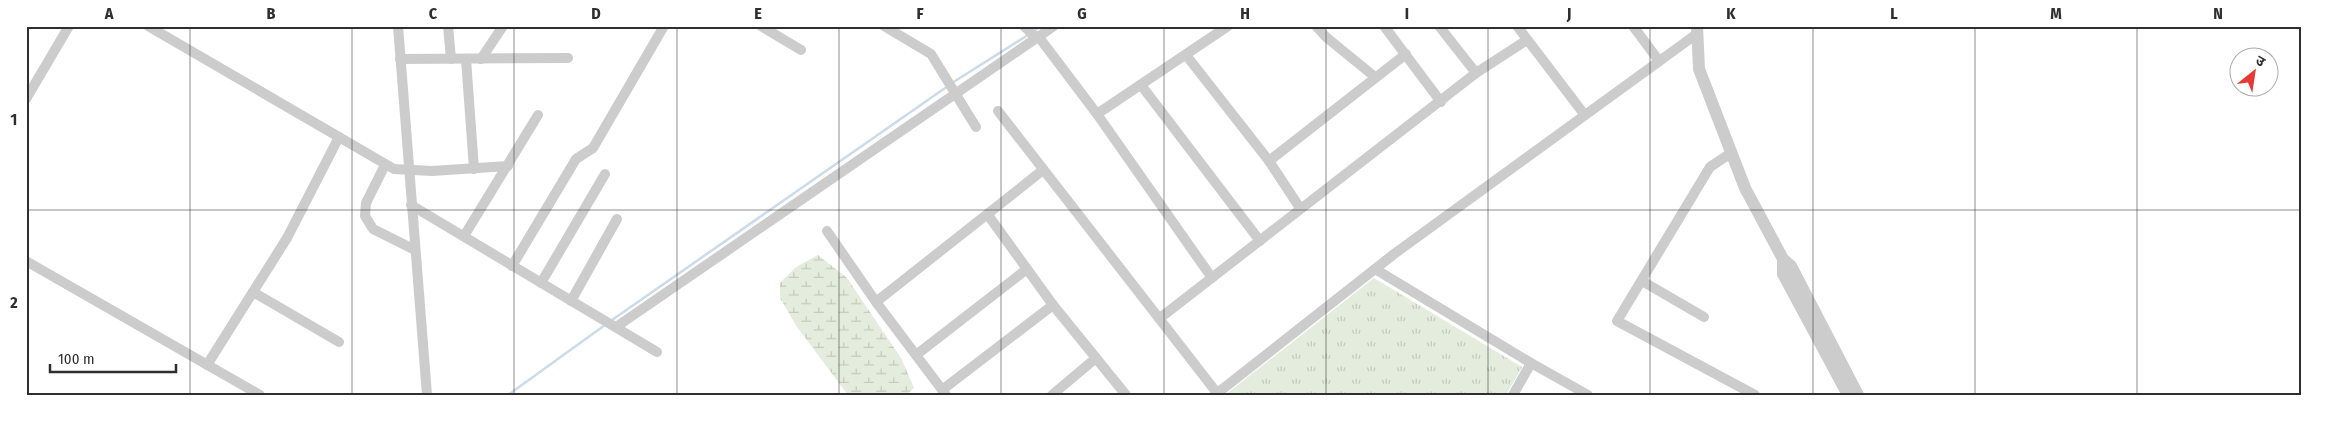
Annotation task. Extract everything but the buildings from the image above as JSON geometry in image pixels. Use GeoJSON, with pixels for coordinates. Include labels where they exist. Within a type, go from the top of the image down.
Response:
{"type":"FeatureCollection","features":[{"type":"Feature","properties":{"kind":"street"},"geometry":{"type":"LineString","coordinates":[[26,99],[69,26]]}},
{"type":"Feature","properties":{"kind":"street"},"geometry":{"type":"LineString","coordinates":[[148,26],[394,169],[409,171],[508,166]]}},
{"type":"Feature","properties":{"kind":"street"},"geometry":{"type":"LineString","coordinates":[[398,26],[427,395]]}},
{"type":"Feature","properties":{"kind":"street"},"geometry":{"type":"LineString","coordinates":[[448,26],[450,59]]}},
{"type":"Feature","properties":{"kind":"street"},"geometry":{"type":"LineString","coordinates":[[481,59],[502,26]]}},
{"type":"Feature","properties":{"kind":"street"},"geometry":{"type":"LineString","coordinates":[[512,266],[576,159],[595,145],[664,26]]}},
{"type":"Feature","properties":{"kind":"street"},"geometry":{"type":"LineString","coordinates":[[761,26],[801,50]]}},
{"type":"Feature","properties":{"kind":"street"},"geometry":{"type":"LineString","coordinates":[[884,26],[931,54],[976,127]]}},
{"type":"Feature","properties":{"kind":"street"},"geometry":{"type":"LineString","coordinates":[[610,324],[953,92],[1032,33],[1054,26]]}},
{"type":"Feature","properties":{"kind":"street"},"geometry":{"type":"LineString","coordinates":[[1097,114],[1228,26]]}},
{"type":"Feature","properties":{"kind":"street"},"geometry":{"type":"LineString","coordinates":[[1316,26],[1326,37],[1375,77]]}},
{"type":"Feature","properties":{"kind":"street"},"geometry":{"type":"LineString","coordinates":[[1384,26],[1441,102]]}},
{"type":"Feature","properties":{"kind":"street"},"geometry":{"type":"LineString","coordinates":[[1439,26],[1476,73]]}},
{"type":"Feature","properties":{"kind":"street"},"geometry":{"type":"LineString","coordinates":[[1516,26],[1584,114]]}},
{"type":"Feature","properties":{"kind":"street"},"geometry":{"type":"LineString","coordinates":[[1633,26],[1659,61]]}},
{"type":"Feature","properties":{"kind":"street"},"geometry":{"type":"LineString","coordinates":[[998,111],[1160,318],[1216,394],[1375,269],[1584,114],[1659,61],[1698,30]]}},
{"type":"Feature","properties":{"kind":"street"},"geometry":{"type":"LineString","coordinates":[[1698,30],[1699,69],[1745,188],[1783,259],[1791,266],[1858,395]]}},
{"type":"Feature","properties":{"kind":"street"},"geometry":{"type":"LineString","coordinates":[[1032,33],[1097,114],[1212,278]]}},
{"type":"Feature","properties":{"kind":"street"},"geometry":{"type":"LineString","coordinates":[[1160,318],[1476,73],[1527,40]]}},
{"type":"Feature","properties":{"kind":"street"},"geometry":{"type":"LineString","coordinates":[[1269,161],[1406,54]]}},
{"type":"Feature","properties":{"kind":"street"},"geometry":{"type":"LineString","coordinates":[[1186,55],[1269,161],[1300,208]]}},
{"type":"Feature","properties":{"kind":"street"},"geometry":{"type":"LineString","coordinates":[[400,59],[568,58]]}},
{"type":"Feature","properties":{"kind":"street"},"geometry":{"type":"LineString","coordinates":[[466,59],[474,169]]}},
{"type":"Feature","properties":{"kind":"street"},"geometry":{"type":"LineString","coordinates":[[1141,84],[1260,241]]}},
{"type":"Feature","properties":{"kind":"street"},"geometry":{"type":"LineString","coordinates":[[464,236],[538,115]]}},
{"type":"Feature","properties":{"kind":"street"},"geometry":{"type":"LineString","coordinates":[[208,365],[287,238],[339,137]]}},
{"type":"Feature","properties":{"kind":"street"},"geometry":{"type":"LineString","coordinates":[[1731,153],[1710,167],[1618,321],[1755,395]]}},
{"type":"Feature","properties":{"kind":"street"},"geometry":{"type":"LineString","coordinates":[[385,165],[366,203],[365,216],[373,229],[415,250]]}},
{"type":"Feature","properties":{"kind":"street"},"geometry":{"type":"LineString","coordinates":[[876,302],[1043,170]]}},
{"type":"Feature","properties":{"kind":"street"},"geometry":{"type":"LineString","coordinates":[[541,283],[605,174]]}},
{"type":"Feature","properties":{"kind":"street"},"geometry":{"type":"LineString","coordinates":[[411,205],[657,352]]}},
{"type":"Feature","properties":{"kind":"street"},"geometry":{"type":"LineString","coordinates":[[988,215],[1053,305],[1126,395]]}},
{"type":"Feature","properties":{"kind":"street"},"geometry":{"type":"LineString","coordinates":[[571,301],[617,219]]}},
{"type":"Feature","properties":{"kind":"street"},"geometry":{"type":"LineString","coordinates":[[827,231],[876,302],[944,392],[1053,305]]}},
{"type":"Feature","properties":{"kind":"street"},"geometry":{"type":"LineString","coordinates":[[1783,259],[1783,274],[1848,395]]}},
{"type":"Feature","properties":{"kind":"street"},"geometry":{"type":"LineString","coordinates":[[26,260],[260,395]]}},
{"type":"Feature","properties":{"kind":"street"},"geometry":{"type":"LineString","coordinates":[[916,355],[1027,269]]}},
{"type":"Feature","properties":{"kind":"street"},"geometry":{"type":"LineString","coordinates":[[1375,269],[1531,364],[1588,395]]}},
{"type":"Feature","properties":{"kind":"street"},"geometry":{"type":"LineString","coordinates":[[1642,281],[1704,317]]}},
{"type":"Feature","properties":{"kind":"street"},"geometry":{"type":"LineString","coordinates":[[253,292],[339,342]]}},
{"type":"Feature","properties":{"kind":"street"},"geometry":{"type":"LineString","coordinates":[[1052,395],[1096,358]]}},
{"type":"Feature","properties":{"kind":"street"},"geometry":{"type":"LineString","coordinates":[[1513,395],[1531,364]]}},
{"type":"Feature","properties":{"kind":"green space"},"geometry":{"type":"Polygon","coordinates":[[[818,255],[847,278],[901,358],[914,388],[906,395],[848,395],[797,327],[780,298],[780,283],[796,267],[818,255]]]}},
{"type":"Feature","properties":{"kind":"green space"},"geometry":{"type":"Polygon","coordinates":[[[1374,278],[1522,367],[1506,395],[1225,395],[1374,278]]]}},
{"type":"Feature","properties":{"kind":"waterway"},"geometry":{"type":"LineString","coordinates":[[1034,31],[1041,26]]}},
{"type":"Feature","properties":{"kind":"waterway"},"geometry":{"type":"LineString","coordinates":[[952,83],[1028,35]]}},
{"type":"Feature","properties":{"kind":"waterway"},"geometry":{"type":"LineString","coordinates":[[612,320],[948,86]]}},
{"type":"Feature","properties":{"kind":"waterway"},"geometry":{"type":"LineString","coordinates":[[508,395],[605,325]]}}]}
